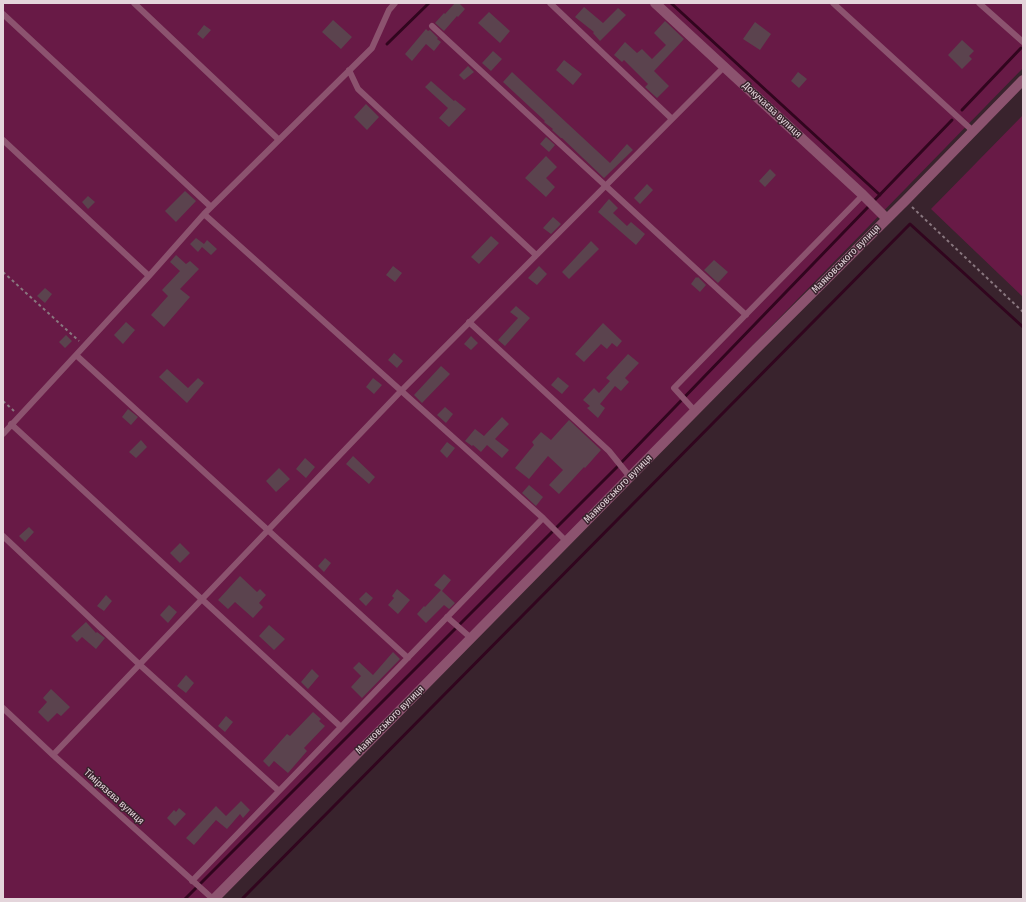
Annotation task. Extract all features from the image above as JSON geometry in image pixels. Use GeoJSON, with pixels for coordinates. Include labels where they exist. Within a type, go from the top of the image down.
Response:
{"type":"FeatureCollection","features":[{"type":"Feature","properties":{"kind":"street","name":"Докучаєва вулиця"},"geometry":{"type":"LineString","coordinates":[[655,3],[865,196],[887,219]]}},
{"type":"Feature","properties":{"kind":"street","name":"Маяковського вулиця"},"geometry":{"type":"LineString","coordinates":[[213,899],[630,477],[692,407],[887,219],[1023,80]]}},
{"type":"Feature","properties":{"kind":"lane"},"geometry":{"type":"LineString","coordinates":[[134,3],[279,140]]}},
{"type":"Feature","properties":{"kind":"lane"},"geometry":{"type":"LineString","coordinates":[[3,434],[149,276],[211,206],[372,48],[389,10],[395,3]]}},
{"type":"Feature","properties":{"kind":"lane"},"geometry":{"type":"LineString","coordinates":[[550,3],[672,119]]}},
{"type":"Feature","properties":{"kind":"lane"},"geometry":{"type":"LineString","coordinates":[[833,3],[973,131]]}},
{"type":"Feature","properties":{"kind":"lane"},"geometry":{"type":"LineString","coordinates":[[979,3],[1023,42]]}},
{"type":"Feature","properties":{"kind":"lane"},"geometry":{"type":"LineString","coordinates":[[3,14],[211,206]]}},
{"type":"Feature","properties":{"kind":"lane"},"geometry":{"type":"LineString","coordinates":[[432,26],[746,315]]}},
{"type":"Feature","properties":{"kind":"lane"},"geometry":{"type":"LineString","coordinates":[[53,755],[401,391],[724,66]]}},
{"type":"Feature","properties":{"kind":"lane"},"geometry":{"type":"LineString","coordinates":[[349,70],[358,89],[536,255]]}},
{"type":"Feature","properties":{"kind":"lane"},"geometry":{"type":"LineString","coordinates":[[3,140],[149,276]]}},
{"type":"Feature","properties":{"kind":"lane"},"geometry":{"type":"LineString","coordinates":[[692,407],[674,388],[865,196]]}},
{"type":"Feature","properties":{"kind":"lane"},"geometry":{"type":"LineString","coordinates":[[204,214],[543,518],[566,541]]}},
{"type":"Feature","properties":{"kind":"lane"},"geometry":{"type":"LineString","coordinates":[[469,322],[609,451],[630,477]]}},
{"type":"Feature","properties":{"kind":"lane"},"geometry":{"type":"LineString","coordinates":[[76,355],[408,658]]}},
{"type":"Feature","properties":{"kind":"lane"},"geometry":{"type":"LineString","coordinates":[[12,424],[341,727]]}},
{"type":"Feature","properties":{"kind":"lane"},"geometry":{"type":"LineString","coordinates":[[192,880],[543,518]]}},
{"type":"Feature","properties":{"kind":"lane"},"geometry":{"type":"LineString","coordinates":[[3,536],[140,665],[279,791]]}},
{"type":"Feature","properties":{"kind":"lane"},"geometry":{"type":"LineString","coordinates":[[447,617],[470,638]]}},
{"type":"Feature","properties":{"kind":"lane","name":"Тімірязєва вулиця"},"geometry":{"type":"LineString","coordinates":[[3,708],[213,899]]}},
{"type":"Feature","properties":{"kind":"path"},"geometry":{"type":"LineString","coordinates":[[906,200],[1023,312]]}},
{"type":"Feature","properties":{"kind":"path"},"geometry":{"type":"LineString","coordinates":[[3,272],[84,346]]}},
{"type":"Feature","properties":{"kind":"path"},"geometry":{"type":"LineString","coordinates":[[3,401],[20,416]]}},
{"type":"Feature","properties":{"kind":"shaded area"},"geometry":{"type":"Polygon","coordinates":[[[3,3],[1023,3],[1023,68],[213,899],[3,899],[3,3]]]}},
{"type":"Feature","properties":{"kind":"shaded area"},"geometry":{"type":"Polygon","coordinates":[[[1023,115],[1023,297],[931,209],[1023,115]]]}},
{"type":"Feature","properties":{"kind":"building"},"geometry":{"type":"Polygon","coordinates":[[[455,3],[459,3],[465,9],[444,31],[435,23],[455,3]]]}},
{"type":"Feature","properties":{"kind":"building"},"geometry":{"type":"Polygon","coordinates":[[[584,7],[603,23],[618,8],[626,15],[600,41],[593,33],[594,32],[575,17],[584,7]]]}},
{"type":"Feature","properties":{"kind":"building"},"geometry":{"type":"Polygon","coordinates":[[[489,12],[510,31],[500,43],[478,23],[489,12]]]}},
{"type":"Feature","properties":{"kind":"building"},"geometry":{"type":"Polygon","coordinates":[[[333,20],[352,37],[341,49],[322,32],[333,20]]]}},
{"type":"Feature","properties":{"kind":"building"},"geometry":{"type":"Polygon","coordinates":[[[665,21],[684,39],[654,71],[669,86],[657,98],[645,87],[648,84],[624,60],[622,62],[614,55],[625,42],[637,53],[642,49],[652,59],[666,45],[654,33],[665,21]]]}},
{"type":"Feature","properties":{"kind":"building"},"geometry":{"type":"Polygon","coordinates":[[[755,22],[771,34],[760,50],[743,39],[755,22]]]}},
{"type":"Feature","properties":{"kind":"building"},"geometry":{"type":"Polygon","coordinates":[[[204,25],[211,30],[203,39],[197,34],[204,25]]]}},
{"type":"Feature","properties":{"kind":"building"},"geometry":{"type":"Polygon","coordinates":[[[426,29],[428,31],[430,30],[441,42],[434,51],[426,44],[412,61],[405,54],[426,29]]]}},
{"type":"Feature","properties":{"kind":"building"},"geometry":{"type":"Polygon","coordinates":[[[962,40],[974,51],[969,56],[972,59],[962,69],[948,55],[962,40]]]}},
{"type":"Feature","properties":{"kind":"building"},"geometry":{"type":"Polygon","coordinates":[[[493,51],[502,59],[491,71],[482,63],[493,51]]]}},
{"type":"Feature","properties":{"kind":"building"},"geometry":{"type":"Polygon","coordinates":[[[564,60],[582,74],[573,85],[556,70],[564,60]]]}},
{"type":"Feature","properties":{"kind":"building"},"geometry":{"type":"Polygon","coordinates":[[[468,66],[474,72],[464,80],[459,75],[468,66]]]}},
{"type":"Feature","properties":{"kind":"building"},"geometry":{"type":"Polygon","coordinates":[[[512,72],[610,163],[627,144],[633,150],[604,178],[503,82],[512,72]]]}},
{"type":"Feature","properties":{"kind":"building"},"geometry":{"type":"Polygon","coordinates":[[[798,72],[807,79],[799,88],[791,81],[798,72]]]}},
{"type":"Feature","properties":{"kind":"building"},"geometry":{"type":"Polygon","coordinates":[[[431,81],[454,101],[455,100],[466,109],[449,127],[439,118],[448,108],[425,87],[431,81]]]}},
{"type":"Feature","properties":{"kind":"building"},"geometry":{"type":"Polygon","coordinates":[[[366,104],[379,117],[367,130],[354,117],[366,104]]]}},
{"type":"Feature","properties":{"kind":"building"},"geometry":{"type":"Polygon","coordinates":[[[546,137],[555,145],[549,152],[540,144],[546,137]]]}},
{"type":"Feature","properties":{"kind":"building"},"geometry":{"type":"Polygon","coordinates":[[[546,156],[557,167],[546,178],[555,187],[546,197],[525,178],[546,156]]]}},
{"type":"Feature","properties":{"kind":"building"},"geometry":{"type":"Polygon","coordinates":[[[770,169],[776,175],[765,187],[759,181],[770,169]]]}},
{"type":"Feature","properties":{"kind":"building"},"geometry":{"type":"Polygon","coordinates":[[[647,184],[653,190],[640,204],[634,198],[647,184]]]}},
{"type":"Feature","properties":{"kind":"building"},"geometry":{"type":"Polygon","coordinates":[[[185,191],[196,201],[176,222],[165,211],[185,191]]]}},
{"type":"Feature","properties":{"kind":"building"},"geometry":{"type":"Polygon","coordinates":[[[88,196],[95,202],[88,209],[82,202],[88,196]]]}},
{"type":"Feature","properties":{"kind":"building"},"geometry":{"type":"Polygon","coordinates":[[[609,199],[618,208],[613,213],[627,226],[631,222],[645,234],[636,245],[598,212],[609,199]]]}},
{"type":"Feature","properties":{"kind":"building"},"geometry":{"type":"Polygon","coordinates":[[[553,217],[561,224],[551,234],[543,228],[553,217]]]}},
{"type":"Feature","properties":{"kind":"building"},"geometry":{"type":"Polygon","coordinates":[[[491,236],[499,243],[479,264],[471,257],[491,236]]]}},
{"type":"Feature","properties":{"kind":"building"},"geometry":{"type":"Polygon","coordinates":[[[196,238],[204,244],[207,240],[217,249],[211,255],[202,247],[198,252],[190,244],[196,238]]]}},
{"type":"Feature","properties":{"kind":"building"},"geometry":{"type":"Polygon","coordinates":[[[591,241],[599,249],[569,279],[562,272],[591,241]]]}},
{"type":"Feature","properties":{"kind":"building"},"geometry":{"type":"Polygon","coordinates":[[[176,255],[186,264],[190,261],[199,269],[180,289],[190,297],[164,327],[151,315],[168,296],[162,290],[180,271],[170,262],[176,255]]]}},
{"type":"Feature","properties":{"kind":"building"},"geometry":{"type":"Polygon","coordinates":[[[714,260],[728,272],[718,283],[704,270],[714,260]]]}},
{"type":"Feature","properties":{"kind":"building"},"geometry":{"type":"Polygon","coordinates":[[[393,266],[402,273],[395,282],[386,275],[393,266]]]}},
{"type":"Feature","properties":{"kind":"building"},"geometry":{"type":"Polygon","coordinates":[[[539,266],[547,274],[537,285],[528,278],[539,266]]]}},
{"type":"Feature","properties":{"kind":"building"},"geometry":{"type":"Polygon","coordinates":[[[696,277],[698,277],[706,285],[700,292],[691,284],[696,277]]]}},
{"type":"Feature","properties":{"kind":"building"},"geometry":{"type":"Polygon","coordinates":[[[45,288],[52,294],[45,303],[37,296],[45,288]]]}},
{"type":"Feature","properties":{"kind":"building"},"geometry":{"type":"Polygon","coordinates":[[[516,306],[530,318],[505,346],[498,340],[518,318],[510,312],[516,306]]]}},
{"type":"Feature","properties":{"kind":"building"},"geometry":{"type":"Polygon","coordinates":[[[126,322],[135,330],[123,344],[114,335],[126,322]]]}},
{"type":"Feature","properties":{"kind":"building"},"geometry":{"type":"Polygon","coordinates":[[[603,323],[622,341],[617,347],[612,343],[607,349],[601,344],[584,362],[575,354],[603,323]]]}},
{"type":"Feature","properties":{"kind":"building"},"geometry":{"type":"Polygon","coordinates":[[[66,335],[72,341],[65,348],[59,342],[66,335]]]}},
{"type":"Feature","properties":{"kind":"building"},"geometry":{"type":"Polygon","coordinates":[[[471,336],[478,343],[471,350],[464,344],[471,336]]]}},
{"type":"Feature","properties":{"kind":"building"},"geometry":{"type":"Polygon","coordinates":[[[394,353],[403,361],[397,368],[388,360],[394,353]]]}},
{"type":"Feature","properties":{"kind":"building"},"geometry":{"type":"Polygon","coordinates":[[[628,354],[639,363],[625,378],[629,382],[621,391],[615,386],[600,404],[605,408],[598,418],[587,408],[590,406],[583,400],[594,388],[599,393],[610,381],[606,378],[628,354]]]}},
{"type":"Feature","properties":{"kind":"building"},"geometry":{"type":"Polygon","coordinates":[[[441,366],[450,374],[422,403],[414,395],[441,366]]]}},
{"type":"Feature","properties":{"kind":"building"},"geometry":{"type":"Polygon","coordinates":[[[167,369],[188,388],[198,378],[204,383],[187,403],[159,377],[167,369]]]}},
{"type":"Feature","properties":{"kind":"building"},"geometry":{"type":"Polygon","coordinates":[[[558,377],[569,386],[562,394],[551,385],[558,377]]]}},
{"type":"Feature","properties":{"kind":"building"},"geometry":{"type":"Polygon","coordinates":[[[373,378],[382,385],[374,394],[366,387],[373,378]]]}},
{"type":"Feature","properties":{"kind":"building"},"geometry":{"type":"Polygon","coordinates":[[[445,407],[453,414],[446,423],[437,415],[445,407]]]}},
{"type":"Feature","properties":{"kind":"building"},"geometry":{"type":"Polygon","coordinates":[[[128,409],[138,417],[131,425],[122,417],[128,409]]]}},
{"type":"Feature","properties":{"kind":"building"},"geometry":{"type":"Polygon","coordinates":[[[502,417],[509,424],[495,439],[509,450],[502,458],[487,445],[481,452],[473,445],[472,446],[465,441],[475,429],[484,436],[502,417]]]}},
{"type":"Feature","properties":{"kind":"building"},"geometry":{"type":"Polygon","coordinates":[[[569,420],[601,450],[559,494],[549,485],[563,470],[548,456],[529,479],[515,468],[534,445],[532,442],[541,432],[551,440],[569,420]]]}},
{"type":"Feature","properties":{"kind":"building"},"geometry":{"type":"Polygon","coordinates":[[[141,440],[147,447],[136,458],[129,452],[141,440]]]}},
{"type":"Feature","properties":{"kind":"building"},"geometry":{"type":"Polygon","coordinates":[[[447,442],[455,448],[447,458],[440,451],[447,442]]]}},
{"type":"Feature","properties":{"kind":"building"},"geometry":{"type":"Polygon","coordinates":[[[353,456],[375,477],[369,484],[346,464],[353,456]]]}},
{"type":"Feature","properties":{"kind":"building"},"geometry":{"type":"Polygon","coordinates":[[[305,458],[315,467],[306,478],[296,469],[305,458]]]}},
{"type":"Feature","properties":{"kind":"building"},"geometry":{"type":"Polygon","coordinates":[[[279,468],[290,479],[276,492],[266,481],[279,468]]]}},
{"type":"Feature","properties":{"kind":"building"},"geometry":{"type":"Polygon","coordinates":[[[529,485],[543,497],[536,506],[522,493],[529,485]]]}},
{"type":"Feature","properties":{"kind":"building"},"geometry":{"type":"Polygon","coordinates":[[[29,527],[34,532],[25,542],[19,536],[29,527]]]}},
{"type":"Feature","properties":{"kind":"building"},"geometry":{"type":"Polygon","coordinates":[[[180,543],[190,553],[180,563],[170,553],[180,543]]]}},
{"type":"Feature","properties":{"kind":"building"},"geometry":{"type":"Polygon","coordinates":[[[325,558],[331,563],[324,572],[318,566],[325,558]]]}},
{"type":"Feature","properties":{"kind":"building"},"geometry":{"type":"Polygon","coordinates":[[[444,574],[451,580],[442,591],[455,603],[449,609],[444,605],[426,623],[417,614],[441,590],[434,585],[444,574]]]}},
{"type":"Feature","properties":{"kind":"building"},"geometry":{"type":"Polygon","coordinates":[[[240,576],[257,592],[260,589],[266,595],[259,603],[263,607],[253,618],[235,602],[228,609],[218,600],[240,576]]]}},
{"type":"Feature","properties":{"kind":"building"},"geometry":{"type":"Polygon","coordinates":[[[397,589],[410,600],[398,614],[388,605],[394,598],[392,596],[397,589]]]}},
{"type":"Feature","properties":{"kind":"building"},"geometry":{"type":"Polygon","coordinates":[[[366,592],[373,598],[366,606],[359,599],[366,592]]]}},
{"type":"Feature","properties":{"kind":"building"},"geometry":{"type":"Polygon","coordinates":[[[106,595],[112,601],[104,611],[97,606],[106,595]]]}},
{"type":"Feature","properties":{"kind":"building"},"geometry":{"type":"Polygon","coordinates":[[[169,605],[177,612],[168,623],[160,615],[169,605]]]}},
{"type":"Feature","properties":{"kind":"building"},"geometry":{"type":"Polygon","coordinates":[[[86,622],[96,633],[97,632],[105,638],[96,649],[82,637],[77,642],[71,636],[86,622]]]}},
{"type":"Feature","properties":{"kind":"building"},"geometry":{"type":"Polygon","coordinates":[[[269,625],[285,639],[274,650],[259,636],[269,625]]]}},
{"type":"Feature","properties":{"kind":"building"},"geometry":{"type":"Polygon","coordinates":[[[393,652],[400,659],[362,698],[351,687],[361,676],[353,668],[359,662],[373,675],[393,652]]]}},
{"type":"Feature","properties":{"kind":"building"},"geometry":{"type":"Polygon","coordinates":[[[312,669],[319,676],[308,689],[301,682],[312,669]]]}},
{"type":"Feature","properties":{"kind":"building"},"geometry":{"type":"Polygon","coordinates":[[[186,675],[194,683],[186,693],[177,686],[186,675]]]}},
{"type":"Feature","properties":{"kind":"building"},"geometry":{"type":"Polygon","coordinates":[[[51,689],[70,707],[61,716],[57,713],[48,722],[38,712],[47,702],[43,698],[51,689]]]}},
{"type":"Feature","properties":{"kind":"building"},"geometry":{"type":"Polygon","coordinates":[[[313,712],[321,719],[319,721],[325,726],[304,748],[307,751],[288,773],[274,761],[269,767],[263,761],[287,734],[290,736],[313,712]]]}},
{"type":"Feature","properties":{"kind":"building"},"geometry":{"type":"Polygon","coordinates":[[[226,716],[233,722],[225,732],[218,726],[226,716]]]}},
{"type":"Feature","properties":{"kind":"building"},"geometry":{"type":"Polygon","coordinates":[[[241,801],[250,810],[243,818],[240,814],[227,829],[216,820],[194,845],[186,838],[216,806],[226,816],[241,801]]]}},
{"type":"Feature","properties":{"kind":"building"},"geometry":{"type":"Polygon","coordinates":[[[179,808],[186,814],[175,826],[167,818],[174,810],[176,812],[179,808]]]}},
{"type":"Feature","properties":{"kind":"waterway"},"geometry":{"type":"LineString","coordinates":[[387,44],[429,3]]}},
{"type":"Feature","properties":{"kind":"waterway"},"geometry":{"type":"LineString","coordinates":[[671,3],[880,195]]}},
{"type":"Feature","properties":{"kind":"waterway"},"geometry":{"type":"LineString","coordinates":[[962,110],[1021,48]]}},
{"type":"Feature","properties":{"kind":"waterway"},"geometry":{"type":"LineString","coordinates":[[185,899],[618,466],[952,120]]}},
{"type":"Feature","properties":{"kind":"waterway"},"geometry":{"type":"LineString","coordinates":[[243,898],[910,224],[1023,327]]}}]}
